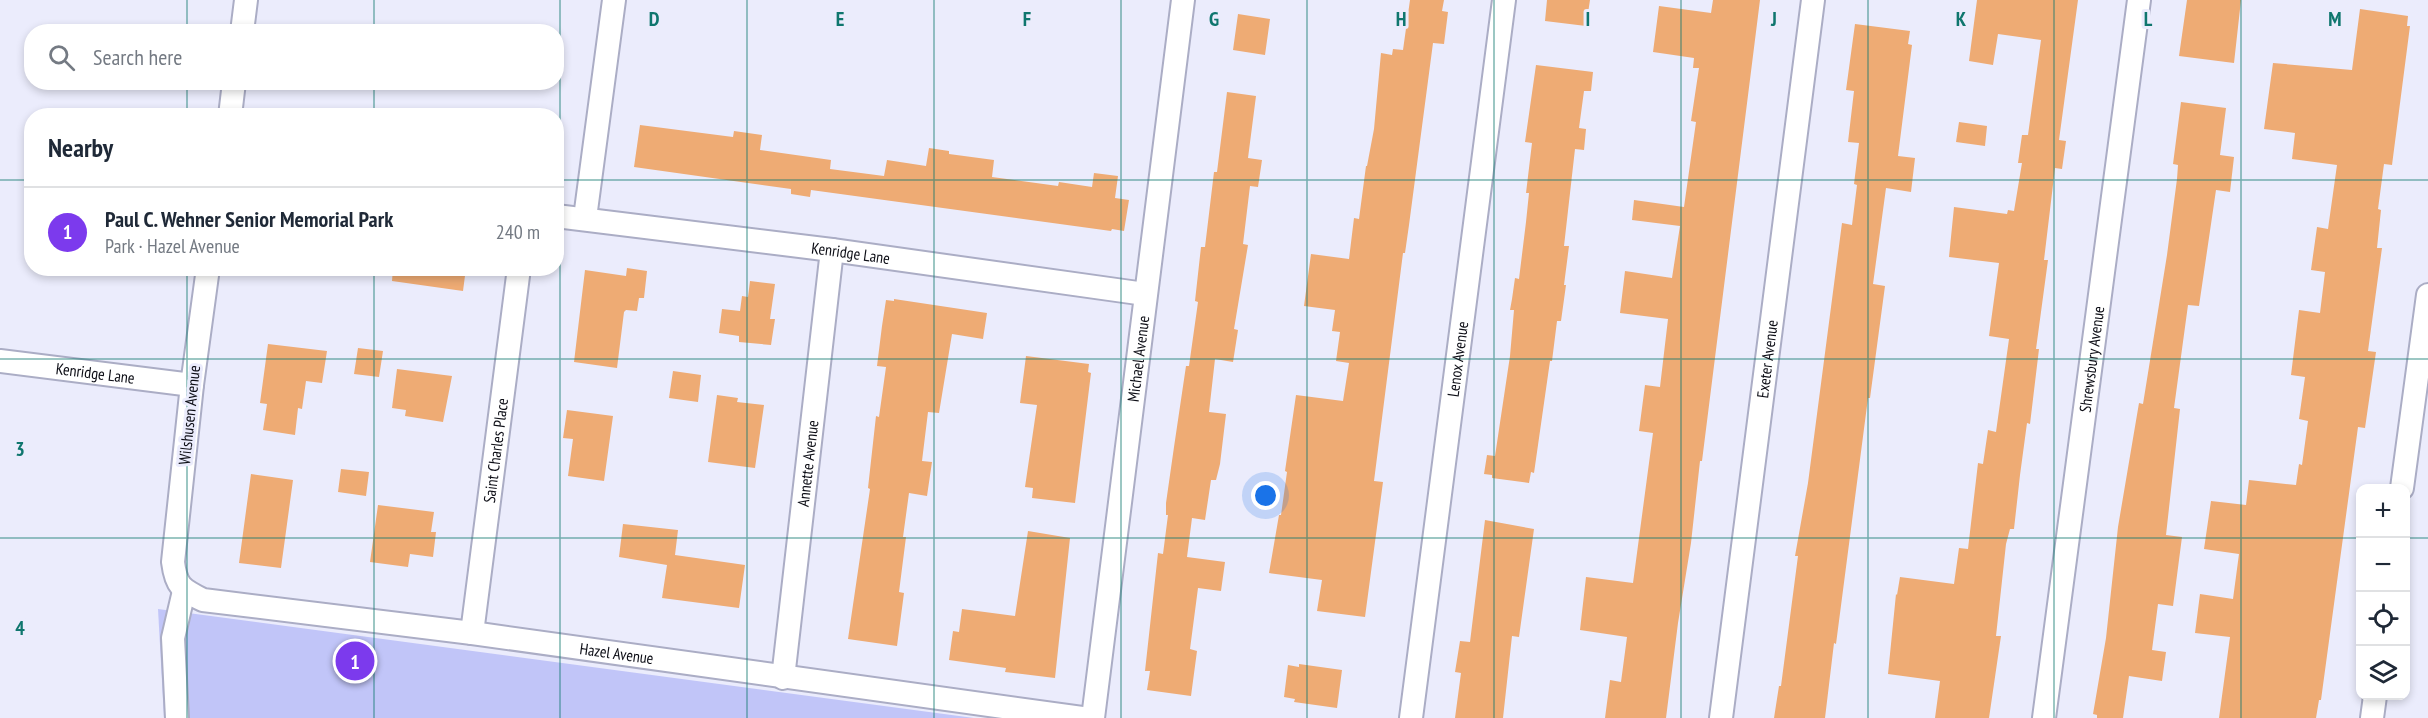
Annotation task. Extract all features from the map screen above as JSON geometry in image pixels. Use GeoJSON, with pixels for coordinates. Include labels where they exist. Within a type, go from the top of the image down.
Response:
{"type":"FeatureCollection","features":[{"type":"Feature","properties":{"kind":"street"},"geometry":{"type":"LineString","coordinates":[[243,24],[246,0]]}},
{"type":"Feature","properties":{"kind":"street"},"geometry":{"type":"LineString","coordinates":[[585,218],[614,0]]}},
{"type":"Feature","properties":{"kind":"street","name":"Michael Avenue"},"geometry":{"type":"LineString","coordinates":[[1093,718],[1183,0]]}},
{"type":"Feature","properties":{"kind":"street","name":"Lenox Avenue"},"geometry":{"type":"LineString","coordinates":[[1411,718],[1504,0]]}},
{"type":"Feature","properties":{"kind":"street","name":"Exeter Avenue"},"geometry":{"type":"LineString","coordinates":[[1721,718],[1813,0]]}},
{"type":"Feature","properties":{"kind":"street","name":"Shrewsbury Avenue"},"geometry":{"type":"LineString","coordinates":[[2044,718],[2139,0]]}},
{"type":"Feature","properties":{"kind":"street"},"geometry":{"type":"LineString","coordinates":[[231,108],[233,90]]}},
{"type":"Feature","properties":{"kind":"street","name":"Kenridge Lane"},"geometry":{"type":"LineString","coordinates":[[564,217],[832,250],[1145,294]]}},
{"type":"Feature","properties":{"kind":"street","name":"Annette Avenue"},"geometry":{"type":"LineString","coordinates":[[783,678],[832,250]]}},
{"type":"Feature","properties":{"kind":"street","name":"Wilshusen Avenue"},"geometry":{"type":"LineString","coordinates":[[184,591],[175,578],[173,562],[192,385],[207,276]]}},
{"type":"Feature","properties":{"kind":"street","name":"Saint Charles Place"},"geometry":{"type":"LineString","coordinates":[[472,633],[518,276]]}},
{"type":"Feature","properties":{"kind":"street"},"geometry":{"type":"LineString","coordinates":[[2403,484],[2428,295]]}},
{"type":"Feature","properties":{"kind":"street","name":"Kenridge Lane"},"geometry":{"type":"LineString","coordinates":[[0,361],[192,385]]}},
{"type":"Feature","properties":{"kind":"street"},"geometry":{"type":"LineString","coordinates":[[177,718],[173,638],[184,591]]}},
{"type":"Feature","properties":{"kind":"street","name":"Hazel Avenue"},"geometry":{"type":"LineString","coordinates":[[184,591],[202,600],[472,633],[1082,718]]}},
{"type":"Feature","properties":{"kind":"street"},"geometry":{"type":"LineString","coordinates":[[2372,718],[2374,700]]}},
{"type":"Feature","properties":{"kind":"shaded area"},"geometry":{"type":"Polygon","coordinates":[[[158,609],[974,718],[164,718],[158,609]]]}},
{"type":"Feature","properties":{"kind":"building"},"geometry":{"type":"Polygon","coordinates":[[[1410,0],[1444,0],[1442,11],[1448,12],[1444,44],[1433,43],[1405,253],[1403,253],[1374,481],[1383,482],[1365,617],[1317,611],[1322,580],[1269,573],[1279,515],[1281,515],[1296,395],[1343,401],[1349,363],[1336,361],[1340,332],[1332,331],[1335,310],[1304,306],[1311,254],[1349,259],[1354,218],[1359,219],[1366,166],[1374,129],[1381,53],[1392,55],[1393,49],[1403,50],[1410,0]]]}},
{"type":"Feature","properties":{"kind":"building"},"geometry":{"type":"Polygon","coordinates":[[[1547,0],[1590,0],[1586,26],[1545,21],[1547,0]]]}},
{"type":"Feature","properties":{"kind":"building"},"geometry":{"type":"Polygon","coordinates":[[[1713,0],[1760,0],[1702,461],[1700,461],[1691,543],[1666,718],[1605,718],[1610,680],[1621,682],[1627,637],[1580,630],[1586,577],[1633,583],[1653,433],[1639,431],[1645,385],[1660,387],[1668,319],[1620,313],[1625,271],[1672,278],[1680,226],[1632,220],[1634,200],[1684,207],[1696,122],[1691,121],[1699,68],[1693,68],[1694,58],[1653,52],[1659,6],[1711,13],[1713,0]]]}},
{"type":"Feature","properties":{"kind":"building"},"geometry":{"type":"Polygon","coordinates":[[[1977,0],[2078,0],[2059,140],[2066,141],[2062,169],[2055,168],[2044,260],[2048,260],[2036,349],[2039,349],[2030,424],[2027,423],[2014,529],[2010,529],[2006,544],[1996,636],[2001,636],[1989,718],[1935,718],[1940,681],[1888,674],[1896,594],[1900,577],[1954,584],[1959,548],[1968,549],[1978,463],[1983,464],[1988,430],[1996,432],[2009,339],[1989,336],[1999,263],[1949,257],[1954,207],[2007,214],[2008,210],[2014,211],[2022,163],[2018,163],[2022,135],[2028,135],[2041,40],[1998,34],[1993,65],[1969,61],[1977,0]]]}},
{"type":"Feature","properties":{"kind":"building"},"geometry":{"type":"Polygon","coordinates":[[[2187,0],[2241,0],[2234,63],[2179,56],[2187,0]]]}},
{"type":"Feature","properties":{"kind":"building"},"geometry":{"type":"Polygon","coordinates":[[[2360,9],[2408,16],[2407,26],[2410,26],[2392,165],[2384,164],[2378,209],[2381,210],[2377,248],[2382,248],[2368,351],[2376,352],[2365,428],[2358,427],[2321,700],[2319,700],[2316,718],[2219,718],[2230,637],[2195,633],[2200,594],[2233,599],[2239,554],[2204,549],[2211,501],[2246,505],[2249,480],[2296,485],[2299,464],[2302,465],[2308,421],[2299,419],[2305,377],[2291,375],[2299,310],[2320,313],[2325,272],[2311,270],[2317,227],[2328,229],[2337,165],[2292,159],[2295,133],[2264,129],[2273,63],[2352,70],[2360,9]]]}},
{"type":"Feature","properties":{"kind":"building"},"geometry":{"type":"Polygon","coordinates":[[[1238,14],[1270,19],[1265,55],[1233,50],[1238,14]]]}},
{"type":"Feature","properties":{"kind":"building"},"geometry":{"type":"Polygon","coordinates":[[[1855,24],[1910,31],[1908,44],[1912,45],[1898,156],[1915,158],[1911,192],[1886,188],[1873,284],[1885,286],[1825,718],[1774,718],[1779,686],[1781,686],[1798,556],[1795,556],[1808,483],[1842,223],[1852,225],[1857,185],[1854,184],[1859,143],[1848,142],[1854,91],[1846,90],[1855,24]]]}},
{"type":"Feature","properties":{"kind":"building"},"geometry":{"type":"Polygon","coordinates":[[[1536,65],[1593,72],[1591,91],[1584,91],[1579,128],[1586,129],[1584,150],[1575,149],[1564,246],[1569,246],[1561,321],[1557,321],[1534,473],[1531,472],[1529,483],[1492,478],[1492,475],[1484,474],[1487,455],[1495,456],[1510,356],[1514,310],[1510,310],[1515,278],[1519,279],[1529,193],[1526,193],[1532,143],[1525,142],[1536,65]]]}},
{"type":"Feature","properties":{"kind":"building"},"geometry":{"type":"Polygon","coordinates":[[[1227,92],[1256,96],[1248,158],[1262,160],[1258,187],[1250,186],[1243,244],[1248,245],[1234,329],[1238,330],[1233,362],[1215,359],[1209,412],[1226,414],[1220,464],[1216,480],[1211,480],[1205,520],[1192,518],[1187,557],[1225,562],[1221,591],[1198,588],[1190,649],[1197,651],[1191,696],[1147,690],[1150,671],[1145,671],[1158,553],[1163,554],[1168,515],[1166,515],[1166,503],[1198,302],[1195,301],[1201,247],[1205,247],[1227,92]]]}},
{"type":"Feature","properties":{"kind":"building"},"geometry":{"type":"Polygon","coordinates":[[[2181,102],[2226,108],[2220,155],[2234,157],[2230,192],[2216,190],[2199,306],[2188,305],[2174,408],[2180,409],[2166,535],[2182,537],[2173,606],[2158,604],[2152,650],[2166,652],[2162,681],[2129,676],[2123,718],[2097,718],[2097,715],[2093,714],[2106,638],[2118,527],[2139,403],[2143,404],[2167,255],[2177,179],[2178,165],[2173,164],[2181,102]]]}},
{"type":"Feature","properties":{"kind":"building"},"geometry":{"type":"Polygon","coordinates":[[[1959,122],[1987,126],[1985,146],[1956,142],[1959,122]]]}},
{"type":"Feature","properties":{"kind":"building"},"geometry":{"type":"Polygon","coordinates":[[[640,125],[733,137],[734,131],[762,135],[760,150],[831,160],[830,169],[884,176],[887,160],[926,166],[929,148],[949,151],[949,154],[994,160],[992,177],[1058,186],[1059,182],[1092,187],[1094,173],[1118,176],[1115,198],[1129,200],[1124,231],[811,190],[810,197],[791,194],[791,189],[634,167],[640,125]]]}},
{"type":"Feature","properties":{"kind":"building"},"geometry":{"type":"Polygon","coordinates":[[[627,268],[647,271],[644,298],[639,298],[637,311],[626,310],[624,312],[617,368],[574,362],[585,270],[626,276],[627,268]]]}},
{"type":"Feature","properties":{"kind":"building"},"geometry":{"type":"Polygon","coordinates":[[[392,276],[465,276],[463,291],[392,281],[392,276]]]}},
{"type":"Feature","properties":{"kind":"building"},"geometry":{"type":"Polygon","coordinates":[[[750,281],[775,284],[770,319],[775,319],[771,345],[739,342],[739,336],[719,333],[722,309],[740,311],[742,296],[748,297],[750,281]]]}},
{"type":"Feature","properties":{"kind":"building"},"geometry":{"type":"Polygon","coordinates":[[[894,299],[987,313],[983,339],[952,334],[939,413],[928,412],[922,461],[932,462],[927,496],[909,493],[899,592],[904,593],[897,646],[848,639],[870,489],[868,488],[876,416],[879,417],[886,367],[877,366],[882,326],[886,300],[894,301],[894,299]]]}},
{"type":"Feature","properties":{"kind":"building"},"geometry":{"type":"Polygon","coordinates":[[[268,344],[327,351],[322,383],[306,381],[302,409],[298,408],[295,435],[263,430],[267,404],[260,403],[268,344]]]}},
{"type":"Feature","properties":{"kind":"building"},"geometry":{"type":"Polygon","coordinates":[[[358,348],[383,351],[379,377],[354,374],[358,348]]]}},
{"type":"Feature","properties":{"kind":"building"},"geometry":{"type":"Polygon","coordinates":[[[1026,356],[1089,364],[1088,372],[1091,373],[1075,503],[1032,498],[1033,488],[1025,487],[1037,405],[1020,403],[1026,356]]]}},
{"type":"Feature","properties":{"kind":"building"},"geometry":{"type":"Polygon","coordinates":[[[397,369],[452,376],[443,422],[405,416],[406,410],[392,408],[397,369]]]}},
{"type":"Feature","properties":{"kind":"building"},"geometry":{"type":"Polygon","coordinates":[[[673,371],[701,375],[698,402],[669,398],[673,371]]]}},
{"type":"Feature","properties":{"kind":"building"},"geometry":{"type":"Polygon","coordinates":[[[717,395],[738,398],[737,402],[764,405],[755,468],[708,462],[717,395]]]}},
{"type":"Feature","properties":{"kind":"building"},"geometry":{"type":"Polygon","coordinates":[[[567,410],[613,416],[604,481],[568,476],[573,439],[563,438],[567,410]]]}},
{"type":"Feature","properties":{"kind":"building"},"geometry":{"type":"Polygon","coordinates":[[[341,469],[369,472],[366,496],[338,492],[341,469]]]}},
{"type":"Feature","properties":{"kind":"building"},"geometry":{"type":"Polygon","coordinates":[[[251,474],[293,480],[281,568],[239,563],[251,474]]]}},
{"type":"Feature","properties":{"kind":"building"},"geometry":{"type":"Polygon","coordinates":[[[378,505],[434,512],[431,532],[436,532],[433,557],[410,554],[408,567],[370,562],[378,505]]]}},
{"type":"Feature","properties":{"kind":"building"},"geometry":{"type":"Polygon","coordinates":[[[1485,520],[1534,529],[1519,637],[1512,636],[1503,718],[1455,718],[1461,673],[1455,672],[1460,641],[1470,642],[1485,520]]]}},
{"type":"Feature","properties":{"kind":"building"},"geometry":{"type":"Polygon","coordinates":[[[623,524],[678,530],[675,555],[745,565],[739,608],[662,598],[667,565],[619,557],[623,524]]]}},
{"type":"Feature","properties":{"kind":"building"},"geometry":{"type":"Polygon","coordinates":[[[1028,531],[1070,538],[1055,678],[1005,672],[1006,668],[949,660],[953,631],[959,632],[962,609],[1015,616],[1028,531]]]}},
{"type":"Feature","properties":{"kind":"building"},"geometry":{"type":"Polygon","coordinates":[[[1299,664],[1342,670],[1337,708],[1294,702],[1295,699],[1284,697],[1288,665],[1299,667],[1299,664]]]}},
{"type":"Feature","properties":{"kind":"place","name":"Paul C. Wehner Senior Memorial Park"},"geometry":{"type":"Point","coordinates":[355,661]}}]}
